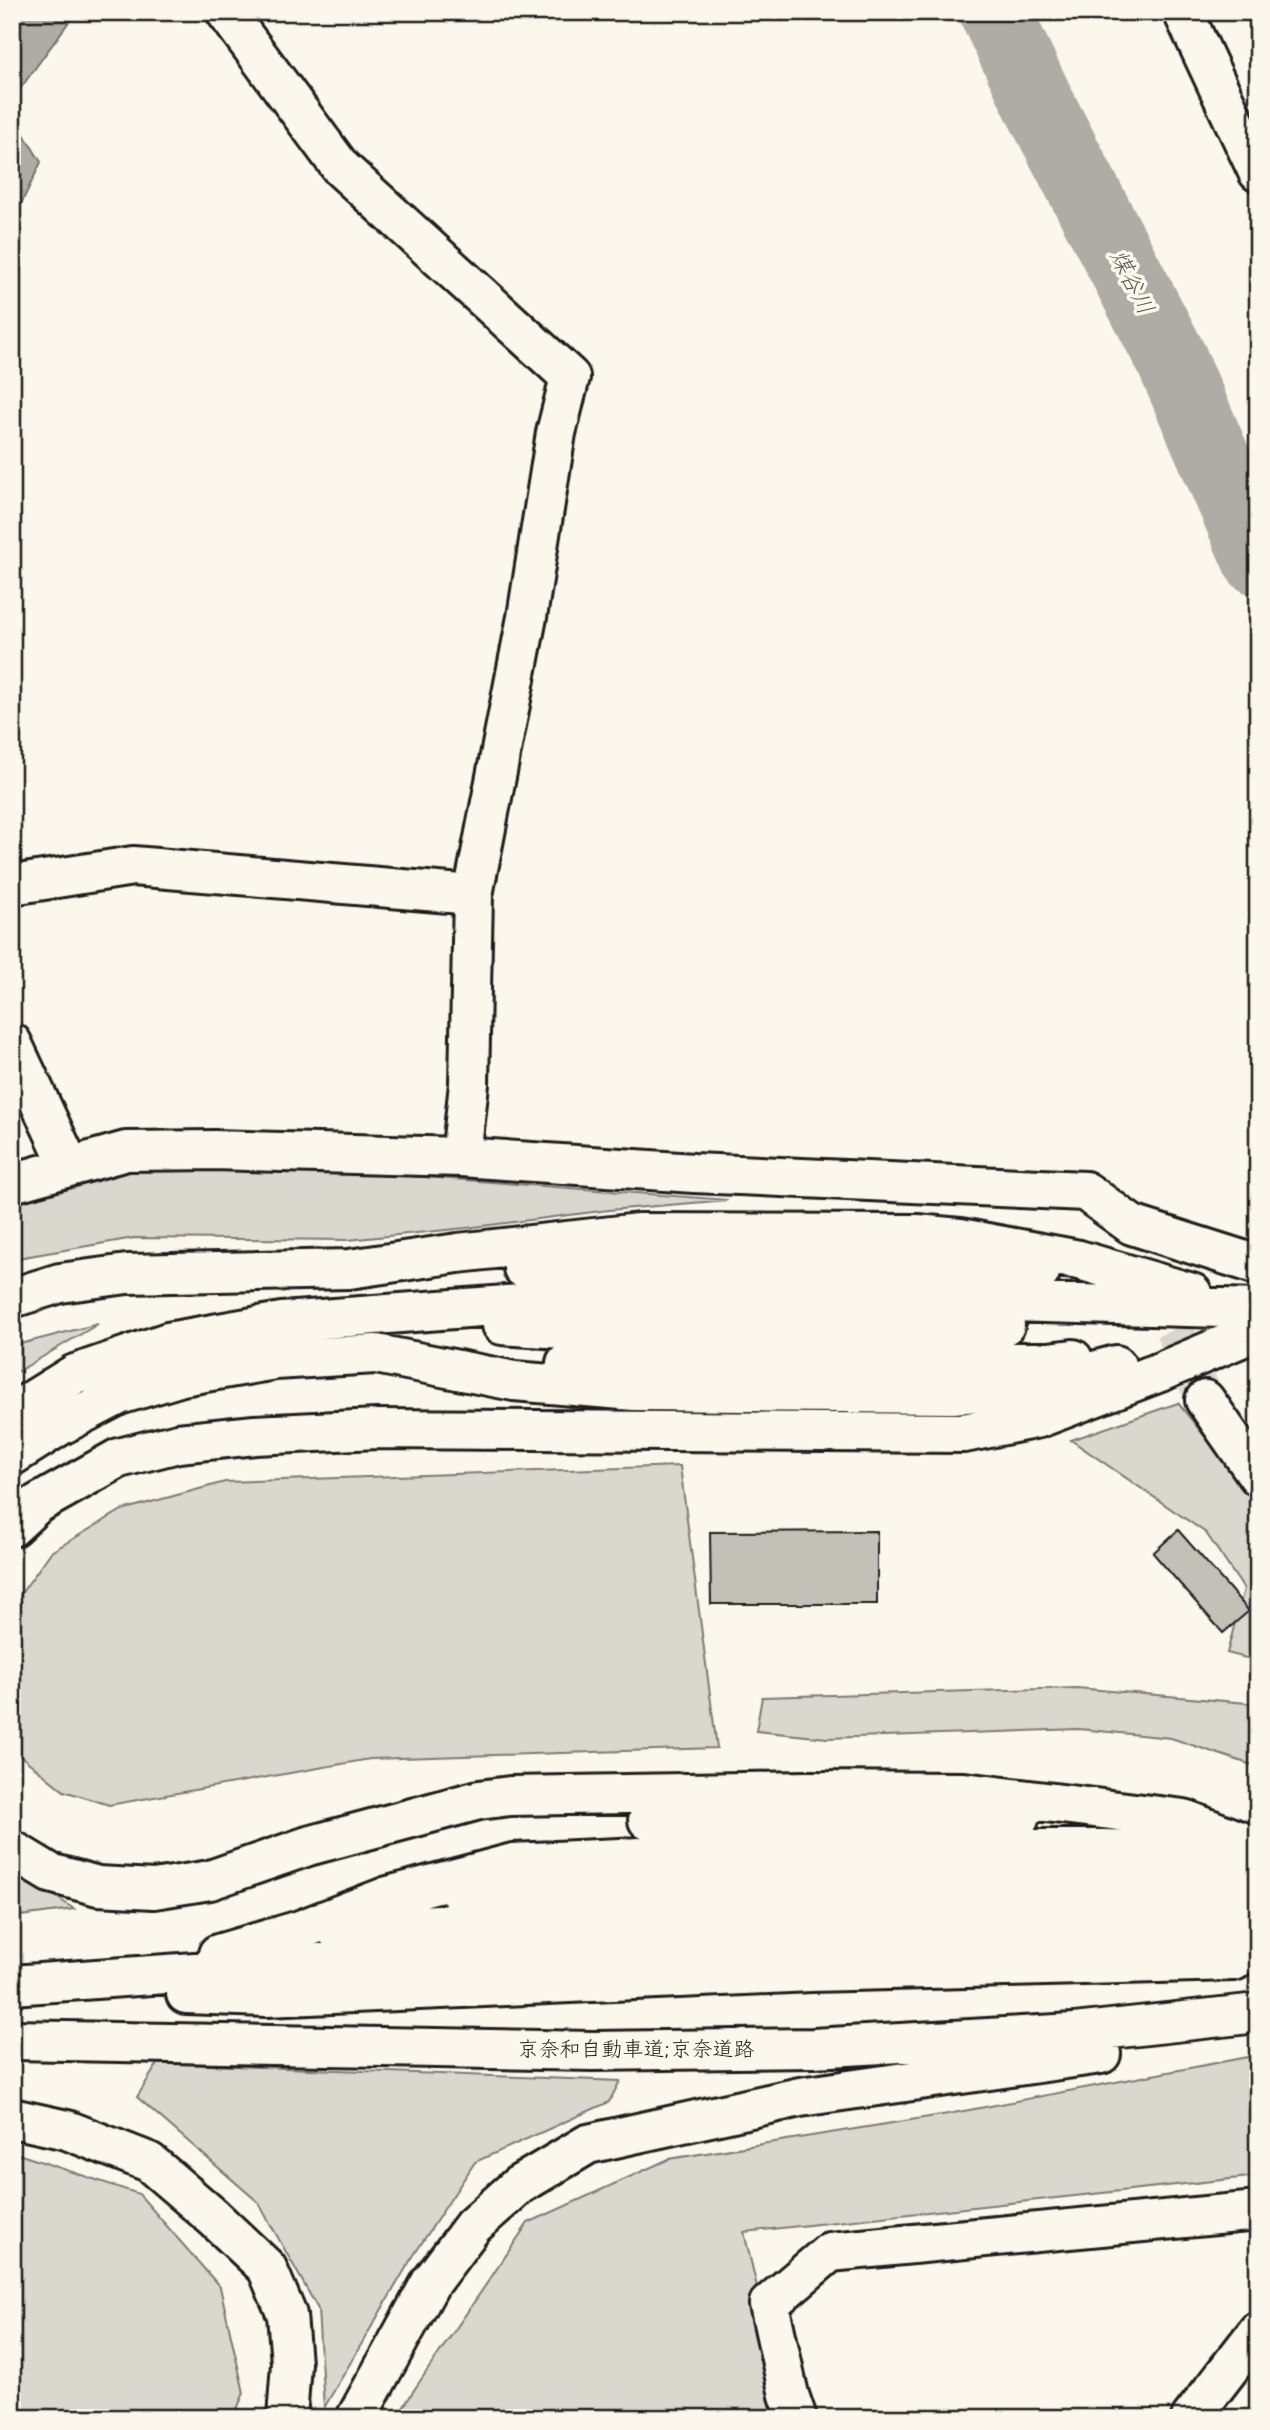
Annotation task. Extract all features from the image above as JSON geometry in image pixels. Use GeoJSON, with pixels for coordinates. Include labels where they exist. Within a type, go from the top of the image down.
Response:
{"type":"FeatureCollection","features":[{"type":"Feature","properties":{"kind":"main road"},"geometry":{"type":"LineString","coordinates":[[226,12],[341,168],[570,377],[556,433],[527,617],[473,895],[469,1084],[461,1157]]}},
{"type":"Feature","properties":{"kind":"main road"},"geometry":{"type":"LineString","coordinates":[[1184,12],[1258,172]]}},
{"type":"Feature","properties":{"kind":"main road"},"geometry":{"type":"LineString","coordinates":[[12,885],[133,866],[473,895]]}},
{"type":"Feature","properties":{"kind":"main road"},"geometry":{"type":"LineString","coordinates":[[12,1043],[69,1165]]}},
{"type":"Feature","properties":{"kind":"main road"},"geometry":{"type":"LineString","coordinates":[[12,1182],[126,1151],[214,1150],[461,1157],[694,1173],[1085,1191],[1132,1225],[1258,1265]]}},
{"type":"Feature","properties":{"kind":"main road"},"geometry":{"type":"LineString","coordinates":[[1132,1225],[1137,1269]]}},
{"type":"Feature","properties":{"kind":"main road"},"geometry":{"type":"LineString","coordinates":[[12,1298],[60,1283],[127,1274],[349,1269],[458,1253],[639,1233],[917,1234],[960,1238],[1137,1269],[1252,1320]]}},
{"type":"Feature","properties":{"kind":"main road"},"geometry":{"type":"LineString","coordinates":[[12,1413],[75,1374],[168,1342],[282,1321],[573,1300],[937,1300],[1252,1320]]}},
{"type":"Feature","properties":{"kind":"main road"},"geometry":{"type":"LineString","coordinates":[[12,1456],[61,1425],[120,1395],[182,1376],[275,1360],[376,1354],[514,1381],[634,1391],[953,1394],[1034,1387],[1172,1349],[1252,1320]]}},
{"type":"Feature","properties":{"kind":"main road"},"geometry":{"type":"LineString","coordinates":[[12,1527],[37,1504],[120,1458],[178,1443],[377,1429],[964,1433],[1040,1418],[1160,1372],[1252,1320]]}},
{"type":"Feature","properties":{"kind":"main road"},"geometry":{"type":"LineString","coordinates":[[1205,1400],[1258,1476]]}},
{"type":"Feature","properties":{"kind":"main road"},"geometry":{"type":"LineString","coordinates":[[12,1850],[50,1873],[98,1886],[154,1888],[210,1880],[308,1846],[479,1800],[510,1796],[806,1791],[964,1792],[1184,1819],[1258,1851]]}},
{"type":"Feature","properties":{"kind":"main road"},"geometry":{"type":"LineString","coordinates":[[139,1977],[300,1930],[388,1896],[513,1863],[811,1849],[1258,1851]]}},
{"type":"Feature","properties":{"kind":"main road"},"geometry":{"type":"LineString","coordinates":[[388,1896],[810,1881],[1104,1878],[1258,1880]]}},
{"type":"Feature","properties":{"kind":"main road"},"geometry":{"type":"LineString","coordinates":[[300,1930],[809,1910],[1258,1907]]}},
{"type":"Feature","properties":{"kind":"main road"},"geometry":{"type":"LineString","coordinates":[[12,1987],[445,1954],[810,1941],[1107,1936],[1258,1939]]}},
{"type":"Feature","properties":{"kind":"main road"},"geometry":{"type":"LineString","coordinates":[[12,1987],[266,1997],[811,1972],[1204,1964],[1258,1959]]}},
{"type":"Feature","properties":{"kind":"main road","name":"京奈和自動車道;京奈道路"},"geometry":{"type":"LineString","coordinates":[[12,2040],[593,2051],[813,2048],[1073,2033],[1258,2013]]}},
{"type":"Feature","properties":{"kind":"main road"},"geometry":{"type":"LineString","coordinates":[[356,2418],[432,2282],[473,2226],[519,2185],[588,2144],[800,2097],[1160,2046],[1258,2026]]}},
{"type":"Feature","properties":{"kind":"main road"},"geometry":{"type":"LineString","coordinates":[[12,2118],[67,2130],[149,2162],[267,2268],[287,2315],[291,2363],[287,2418]]}},
{"type":"Feature","properties":{"kind":"main road"},"geometry":{"type":"LineString","coordinates":[[797,2418],[789,2395],[769,2304],[830,2252],[1258,2211]]}},
{"type":"Feature","properties":{"kind":"main road"},"geometry":{"type":"LineString","coordinates":[[1191,2418],[1258,2331]]}},
{"type":"Feature","properties":{"kind":"shaded area"},"geometry":{"type":"Polygon","coordinates":[[[12,12],[76,12],[12,100],[12,12]]]}},
{"type":"Feature","properties":{"kind":"shaded area"},"geometry":{"type":"Polygon","coordinates":[[[12,115],[41,162],[12,223],[12,115]]]}},
{"type":"Feature","properties":{"kind":"shaded area"},"geometry":{"type":"Polygon","coordinates":[[[213,1161],[728,1200],[609,1210],[348,1240],[134,1238],[12,1259],[12,1201],[114,1169],[213,1161]]]}},
{"type":"Feature","properties":{"kind":"shaded area"},"geometry":{"type":"Polygon","coordinates":[[[98,1324],[12,1375],[12,1346],[98,1324]]]}},
{"type":"Feature","properties":{"kind":"shaded area"},"geometry":{"type":"Polygon","coordinates":[[[1178,1403],[1258,1502],[1258,1661],[1227,1653],[1244,1589],[1206,1533],[1071,1440],[1178,1403]]]}},
{"type":"Feature","properties":{"kind":"shaded area"},"geometry":{"type":"Polygon","coordinates":[[[680,1466],[717,1748],[370,1759],[109,1805],[64,1791],[12,1749],[12,1606],[51,1552],[122,1510],[225,1482],[680,1466]]]}},
{"type":"Feature","properties":{"kind":"shaded area"},"geometry":{"type":"Polygon","coordinates":[[[1077,1688],[1258,1704],[1258,1767],[1171,1738],[1079,1729],[827,1738],[756,1731],[762,1697],[1077,1688]]]}},
{"type":"Feature","properties":{"kind":"shaded area"},"geometry":{"type":"Polygon","coordinates":[[[12,1867],[74,1909],[12,1917],[12,1867]]]}},
{"type":"Feature","properties":{"kind":"shaded area"},"geometry":{"type":"Polygon","coordinates":[[[1258,2055],[1258,2176],[744,2232],[788,2418],[397,2418],[528,2223],[669,2159],[948,2114],[1258,2055]]]}},
{"type":"Feature","properties":{"kind":"shaded area"},"geometry":{"type":"Polygon","coordinates":[[[158,2063],[620,2081],[609,2102],[475,2162],[410,2261],[324,2408],[318,2309],[258,2202],[137,2097],[158,2063]]]}},
{"type":"Feature","properties":{"kind":"shaded area"},"geometry":{"type":"Polygon","coordinates":[[[12,2152],[139,2194],[220,2287],[244,2393],[233,2418],[12,2418],[12,2152]]]}},
{"type":"Feature","properties":{"kind":"building"},"geometry":{"type":"Polygon","coordinates":[[[1178,1530],[1249,1611],[1223,1633],[1153,1553],[1178,1530]]]}},
{"type":"Feature","properties":{"kind":"building"},"geometry":{"type":"Polygon","coordinates":[[[877,1531],[877,1604],[711,1604],[710,1532],[877,1531]]]}},
{"type":"Feature","properties":{"kind":"waterway","name":"煤谷川"},"geometry":{"type":"LineString","coordinates":[[995,12],[1042,110],[1171,358],[1258,559]]}},
{"type":"Feature","properties":{"kind":"tunnel"},"geometry":{"type":"LineString","coordinates":[[1151,1277],[1205,1400]]}}]}
